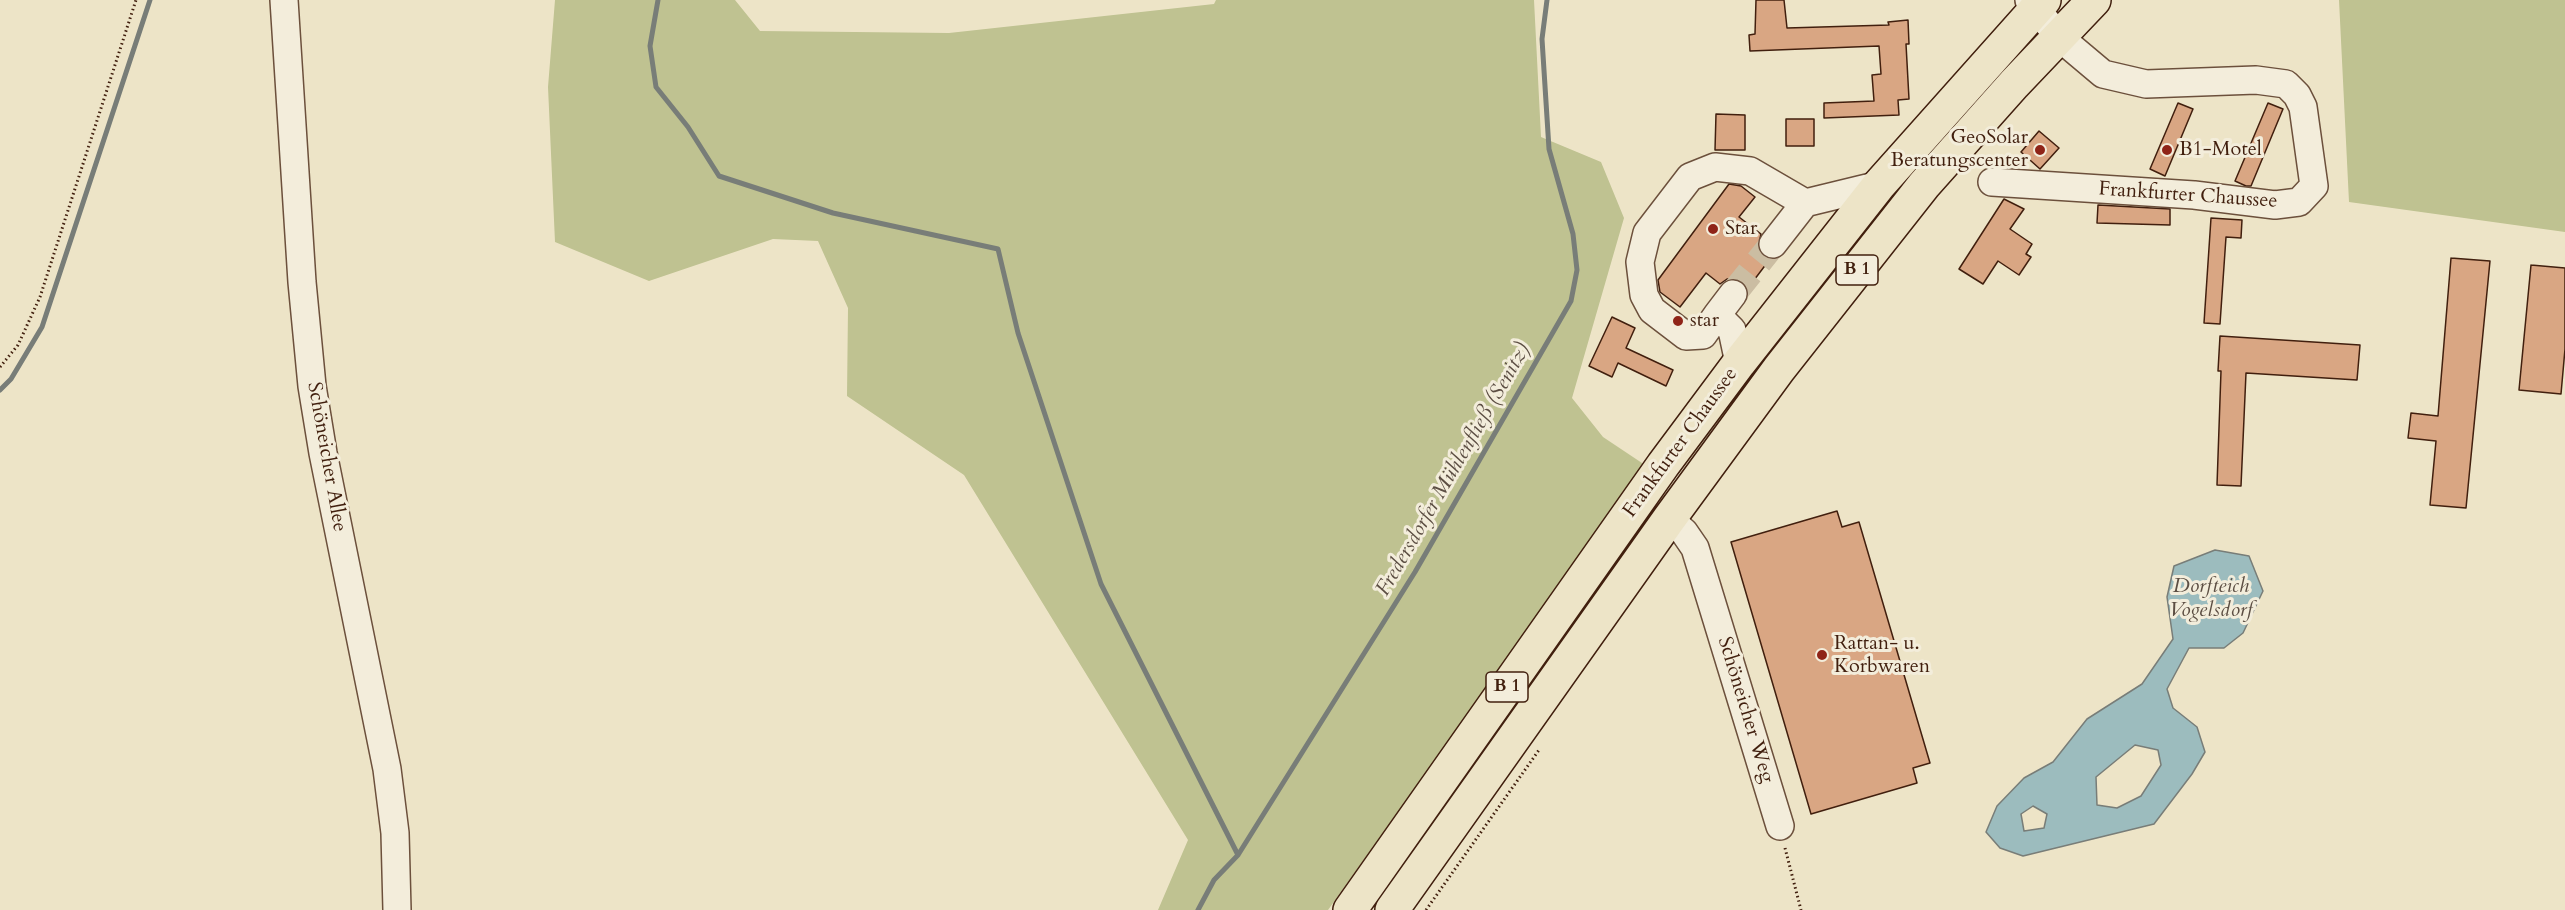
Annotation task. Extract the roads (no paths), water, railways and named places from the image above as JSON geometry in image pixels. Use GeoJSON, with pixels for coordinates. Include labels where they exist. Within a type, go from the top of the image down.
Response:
{"type":"FeatureCollection","features":[{"type":"Feature","properties":{"kind":"main road","name":"Frankfurter Chaussee"},"geometry":{"type":"LineString","coordinates":[[1392,910],[1669,519],[1779,369],[1924,185],[2094,0]]}},
{"type":"Feature","properties":{"kind":"main road","name":"Frankfurter Chaussee"},"geometry":{"type":"LineString","coordinates":[[1350,910],[1663,465],[1739,363],[1879,185],[2036,3]]}},
{"type":"Feature","properties":{"kind":"street","name":"Schöneicher Allee"},"geometry":{"type":"LineString","coordinates":[[284,0],[302,282],[312,386],[322,453],[387,769],[395,833],[397,910]]}},
{"type":"Feature","properties":{"kind":"street"},"geometry":{"type":"LineString","coordinates":[[2036,3],[2059,37]]}},
{"type":"Feature","properties":{"kind":"street","name":"Frankfurter Chaussee"},"geometry":{"type":"LineString","coordinates":[[1992,182],[2194,195],[2276,205],[2299,202],[2314,186],[2303,107],[2297,95],[2286,84],[2256,81],[2132,82],[2103,74],[2059,37]]}},
{"type":"Feature","properties":{"kind":"street"},"geometry":{"type":"LineString","coordinates":[[1739,363],[1725,304],[1703,335],[1686,336],[1652,310],[1644,295],[1640,262],[1647,233],[1690,177],[1715,166],[1750,171],[1805,203]]}},
{"type":"Feature","properties":{"kind":"street"},"geometry":{"type":"LineString","coordinates":[[1773,244],[1805,203],[1879,185]]}},
{"type":"Feature","properties":{"kind":"street","name":"Schöneicher Weg"},"geometry":{"type":"LineString","coordinates":[[1669,519],[1684,532],[1695,548],[1780,826]]}},
{"type":"Feature","properties":{"kind":"water","name":"Dorfteich Vogelsdorf"},"geometry":{"type":"Polygon","coordinates":[[[2215,550],[2249,556],[2263,591],[2243,633],[2224,648],[2189,648],[2167,689],[2173,708],[2197,727],[2205,752],[2192,774],[2154,824],[2023,856],[2000,848],[1986,832],[1997,806],[2024,778],[2053,762],[2087,719],[2142,684],[2173,639],[2167,597],[2174,566],[2215,550]],[[2135,745],[2096,777],[2097,805],[2117,808],[2141,796],[2161,765],[2158,750],[2135,745]],[[2033,806],[2021,814],[2024,831],[2044,828],[2047,814],[2033,806]]]}},
{"type":"Feature","properties":{"kind":"waterway"},"geometry":{"type":"LineString","coordinates":[[0,390],[11,379],[42,327],[150,0]]}},
{"type":"Feature","properties":{"kind":"waterway"},"geometry":{"type":"LineString","coordinates":[[658,0],[650,46],[656,87],[688,127],[719,176],[833,213],[998,249],[1018,333],[1101,584],[1238,855]]}},
{"type":"Feature","properties":{"kind":"waterway","name":"Fredersdorfer Mühlenfließ (Senitz)"},"geometry":{"type":"LineString","coordinates":[[1198,910],[1214,880],[1238,855],[1415,572],[1571,301],[1577,270],[1573,234],[1549,149],[1542,39],[1547,0]]}},
{"type":"Feature","properties":{"kind":"tunnel"},"geometry":{"type":"LineString","coordinates":[[1733,294],[1773,244]]}},
{"type":"Feature","properties":{"kind":"place","name":"GeoSolar Beratungscenter"},"geometry":{"type":"Point","coordinates":[2040,150]}},
{"type":"Feature","properties":{"kind":"place","name":"B1-Motel"},"geometry":{"type":"Point","coordinates":[2167,150]}},
{"type":"Feature","properties":{"kind":"place","name":"Star"},"geometry":{"type":"Point","coordinates":[1713,229]}},
{"type":"Feature","properties":{"kind":"place","name":"star"},"geometry":{"type":"Point","coordinates":[1678,321]}},
{"type":"Feature","properties":{"kind":"place","name":"Rattan- u. Korbwaren"},"geometry":{"type":"Point","coordinates":[1822,655]}}]}
